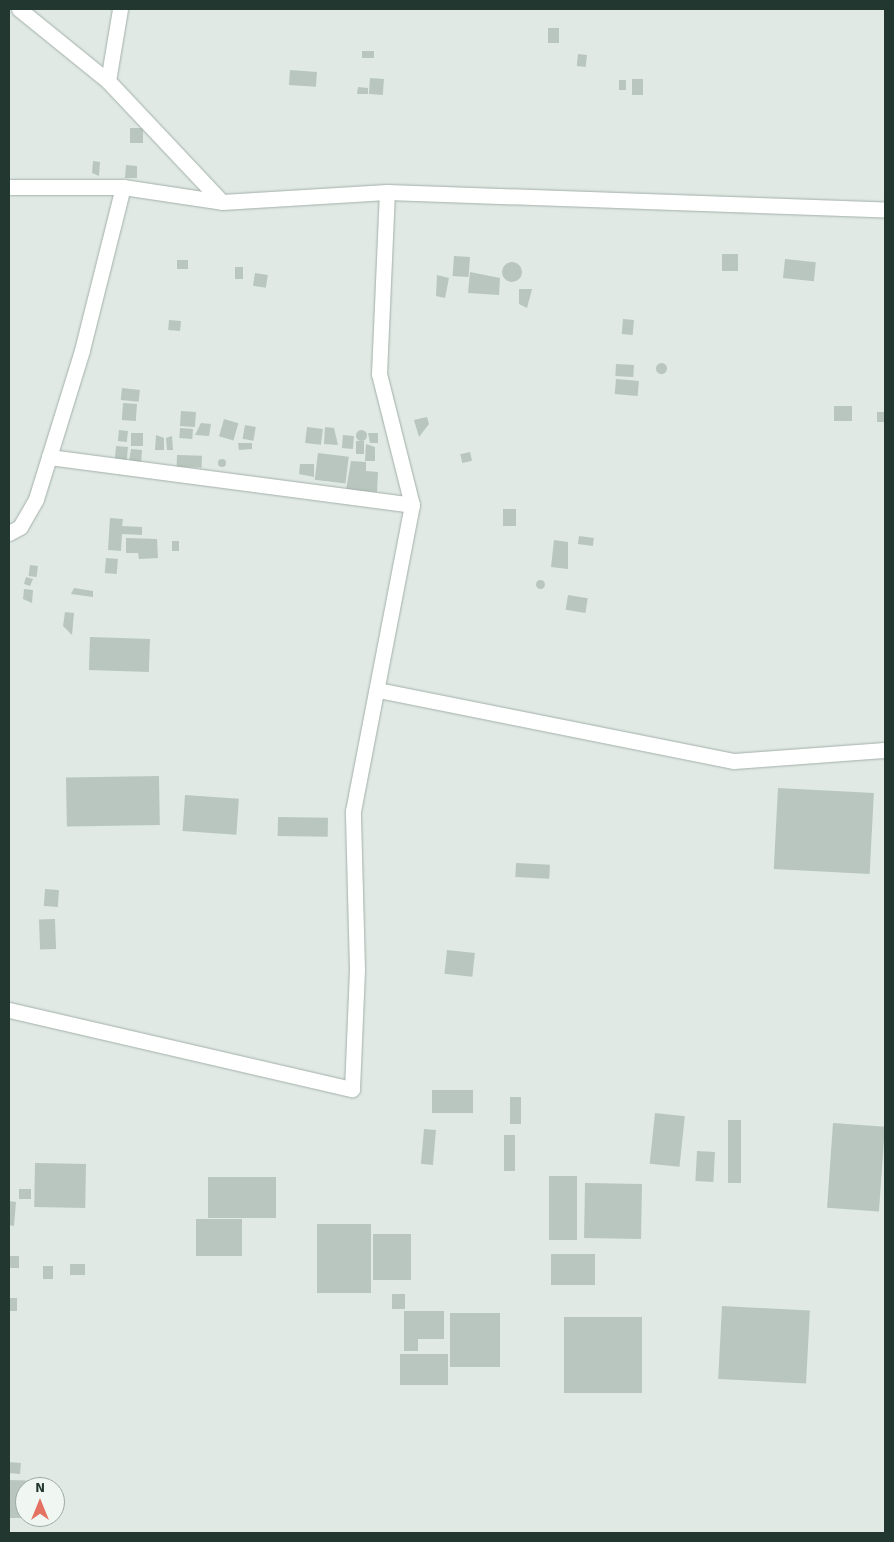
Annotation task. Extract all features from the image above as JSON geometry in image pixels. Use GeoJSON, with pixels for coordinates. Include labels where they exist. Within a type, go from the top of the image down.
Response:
{"type":"FeatureCollection","features":[{"type":"Feature","properties":{"kind":"street"},"geometry":{"type":"LineString","coordinates":[[20,9],[108,81],[222,202]]}},
{"type":"Feature","properties":{"kind":"street"},"geometry":{"type":"LineString","coordinates":[[108,81],[120,9]]}},
{"type":"Feature","properties":{"kind":"street"},"geometry":{"type":"LineString","coordinates":[[9,187],[123,187],[222,202],[387,192],[885,209]]}},
{"type":"Feature","properties":{"kind":"street"},"geometry":{"type":"LineString","coordinates":[[9,533],[20,527],[36,499],[123,187]]}},
{"type":"Feature","properties":{"kind":"street"},"geometry":{"type":"LineString","coordinates":[[9,1010],[352,1089],[357,969],[353,811],[378,690],[412,505],[379,374],[387,192]]}},
{"type":"Feature","properties":{"kind":"street"},"geometry":{"type":"LineString","coordinates":[[49,457],[412,505]]}},
{"type":"Feature","properties":{"kind":"street"},"geometry":{"type":"LineString","coordinates":[[378,690],[734,761],[885,750]]}},
{"type":"Feature","properties":{"kind":"building"},"geometry":{"type":"Polygon","coordinates":[[[548,28],[559,28],[559,43],[548,43],[548,28]]]}},
{"type":"Feature","properties":{"kind":"building"},"geometry":{"type":"Polygon","coordinates":[[[362,51],[374,51],[374,58],[362,58],[362,51]]]}},
{"type":"Feature","properties":{"kind":"building"},"geometry":{"type":"Polygon","coordinates":[[[578,54],[587,55],[586,67],[577,66],[578,54]]]}},
{"type":"Feature","properties":{"kind":"building"},"geometry":{"type":"Polygon","coordinates":[[[290,70],[317,72],[316,87],[289,85],[290,70]]]}},
{"type":"Feature","properties":{"kind":"building"},"geometry":{"type":"Polygon","coordinates":[[[370,78],[384,79],[383,95],[369,94],[370,78]]]}},
{"type":"Feature","properties":{"kind":"building"},"geometry":{"type":"Polygon","coordinates":[[[632,79],[643,79],[643,95],[632,95],[632,79]]]}},
{"type":"Feature","properties":{"kind":"building"},"geometry":{"type":"Polygon","coordinates":[[[619,80],[626,80],[626,90],[619,90],[619,80]]]}},
{"type":"Feature","properties":{"kind":"building"},"geometry":{"type":"Polygon","coordinates":[[[358,87],[368,88],[368,94],[357,94],[358,87]]]}},
{"type":"Feature","properties":{"kind":"building"},"geometry":{"type":"Polygon","coordinates":[[[130,128],[143,128],[143,143],[130,143],[130,128]]]}},
{"type":"Feature","properties":{"kind":"building"},"geometry":{"type":"Polygon","coordinates":[[[93,161],[100,162],[99,176],[92,173],[93,161]]]}},
{"type":"Feature","properties":{"kind":"building"},"geometry":{"type":"Polygon","coordinates":[[[126,165],[137,166],[137,178],[125,178],[126,165]]]}},
{"type":"Feature","properties":{"kind":"building"},"geometry":{"type":"Polygon","coordinates":[[[722,254],[738,254],[738,271],[722,271],[722,254]]]}},
{"type":"Feature","properties":{"kind":"building"},"geometry":{"type":"Polygon","coordinates":[[[454,256],[470,257],[469,277],[453,276],[454,256]]]}},
{"type":"Feature","properties":{"kind":"building"},"geometry":{"type":"Polygon","coordinates":[[[785,259],[816,262],[814,281],[783,278],[785,259]]]}},
{"type":"Feature","properties":{"kind":"building"},"geometry":{"type":"Polygon","coordinates":[[[177,260],[188,260],[188,269],[177,269],[177,260]]]}},
{"type":"Feature","properties":{"kind":"building"},"geometry":{"type":"Polygon","coordinates":[[[508,262],[516,262],[522,268],[522,276],[516,282],[508,282],[502,276],[502,268],[508,262]]]}},
{"type":"Feature","properties":{"kind":"building"},"geometry":{"type":"Polygon","coordinates":[[[235,267],[243,267],[243,279],[235,279],[235,267]]]}},
{"type":"Feature","properties":{"kind":"building"},"geometry":{"type":"Polygon","coordinates":[[[470,272],[500,278],[499,295],[468,293],[470,272]]]}},
{"type":"Feature","properties":{"kind":"building"},"geometry":{"type":"Polygon","coordinates":[[[255,273],[268,275],[266,288],[253,286],[255,273]]]}},
{"type":"Feature","properties":{"kind":"building"},"geometry":{"type":"Polygon","coordinates":[[[437,275],[449,278],[445,298],[436,296],[437,275]]]}},
{"type":"Feature","properties":{"kind":"building"},"geometry":{"type":"Polygon","coordinates":[[[519,289],[532,289],[527,308],[519,304],[519,289]]]}},
{"type":"Feature","properties":{"kind":"building"},"geometry":{"type":"Polygon","coordinates":[[[623,319],[634,320],[633,335],[622,334],[623,319]]]}},
{"type":"Feature","properties":{"kind":"building"},"geometry":{"type":"Polygon","coordinates":[[[169,320],[181,321],[180,331],[168,330],[169,320]]]}},
{"type":"Feature","properties":{"kind":"building"},"geometry":{"type":"Polygon","coordinates":[[[659,363],[663,363],[666,368],[665,372],[659,373],[656,370],[656,366],[659,363]]]}},
{"type":"Feature","properties":{"kind":"building"},"geometry":{"type":"Polygon","coordinates":[[[616,364],[634,365],[633,377],[615,376],[616,364]]]}},
{"type":"Feature","properties":{"kind":"building"},"geometry":{"type":"Polygon","coordinates":[[[616,379],[639,381],[638,396],[615,394],[616,379]]]}},
{"type":"Feature","properties":{"kind":"building"},"geometry":{"type":"Polygon","coordinates":[[[122,388],[140,390],[139,402],[121,400],[122,388]]]}},
{"type":"Feature","properties":{"kind":"building"},"geometry":{"type":"Polygon","coordinates":[[[123,403],[137,404],[136,421],[122,420],[123,403]]]}},
{"type":"Feature","properties":{"kind":"building"},"geometry":{"type":"Polygon","coordinates":[[[834,406],[852,406],[852,421],[834,421],[834,406]]]}},
{"type":"Feature","properties":{"kind":"building"},"geometry":{"type":"Polygon","coordinates":[[[181,411],[196,412],[195,427],[180,426],[181,411]]]}},
{"type":"Feature","properties":{"kind":"building"},"geometry":{"type":"Polygon","coordinates":[[[877,412],[885,412],[885,422],[877,422],[877,412]]]}},
{"type":"Feature","properties":{"kind":"building"},"geometry":{"type":"Polygon","coordinates":[[[427,417],[429,424],[419,437],[414,420],[427,417]]]}},
{"type":"Feature","properties":{"kind":"building"},"geometry":{"type":"Polygon","coordinates":[[[224,419],[238,423],[233,440],[219,436],[224,419]]]}},
{"type":"Feature","properties":{"kind":"building"},"geometry":{"type":"Polygon","coordinates":[[[201,423],[211,424],[209,436],[195,435],[201,423]]]}},
{"type":"Feature","properties":{"kind":"building"},"geometry":{"type":"Polygon","coordinates":[[[245,425],[256,427],[253,441],[243,439],[245,425]]]}},
{"type":"Feature","properties":{"kind":"building"},"geometry":{"type":"Polygon","coordinates":[[[307,427],[323,429],[321,445],[305,443],[307,427]]]}},
{"type":"Feature","properties":{"kind":"building"},"geometry":{"type":"Polygon","coordinates":[[[325,427],[334,428],[338,445],[324,444],[325,427]]]}},
{"type":"Feature","properties":{"kind":"building"},"geometry":{"type":"Polygon","coordinates":[[[180,428],[193,429],[192,439],[179,438],[180,428]]]}},
{"type":"Feature","properties":{"kind":"building"},"geometry":{"type":"Polygon","coordinates":[[[119,430],[128,431],[127,442],[118,441],[119,430]]]}},
{"type":"Feature","properties":{"kind":"building"},"geometry":{"type":"Polygon","coordinates":[[[359,430],[363,430],[366,435],[365,439],[359,440],[356,437],[356,433],[359,430]]]}},
{"type":"Feature","properties":{"kind":"building"},"geometry":{"type":"Polygon","coordinates":[[[131,433],[143,433],[143,446],[131,446],[131,433]]]}},
{"type":"Feature","properties":{"kind":"building"},"geometry":{"type":"Polygon","coordinates":[[[368,433],[378,433],[378,443],[370,443],[368,433]]]}},
{"type":"Feature","properties":{"kind":"building"},"geometry":{"type":"Polygon","coordinates":[[[156,435],[164,438],[164,450],[155,450],[156,435]]]}},
{"type":"Feature","properties":{"kind":"building"},"geometry":{"type":"Polygon","coordinates":[[[343,435],[354,436],[353,449],[342,448],[343,435]]]}},
{"type":"Feature","properties":{"kind":"building"},"geometry":{"type":"Polygon","coordinates":[[[172,436],[173,450],[167,450],[166,438],[172,436]]]}},
{"type":"Feature","properties":{"kind":"building"},"geometry":{"type":"Polygon","coordinates":[[[356,441],[364,441],[364,454],[356,454],[356,441]]]}},
{"type":"Feature","properties":{"kind":"building"},"geometry":{"type":"Polygon","coordinates":[[[238,443],[252,443],[252,449],[239,450],[238,443]]]}},
{"type":"Feature","properties":{"kind":"building"},"geometry":{"type":"Polygon","coordinates":[[[366,444],[375,447],[375,461],[365,461],[366,444]]]}},
{"type":"Feature","properties":{"kind":"building"},"geometry":{"type":"Polygon","coordinates":[[[116,446],[128,447],[127,463],[115,462],[116,446]]]}},
{"type":"Feature","properties":{"kind":"building"},"geometry":{"type":"Polygon","coordinates":[[[131,449],[142,450],[141,464],[129,462],[131,449]]]}},
{"type":"Feature","properties":{"kind":"building"},"geometry":{"type":"Polygon","coordinates":[[[470,452],[472,461],[462,463],[460,454],[470,452]]]}},
{"type":"Feature","properties":{"kind":"building"},"geometry":{"type":"Polygon","coordinates":[[[318,453],[349,457],[345,484],[315,480],[318,453]]]}},
{"type":"Feature","properties":{"kind":"building"},"geometry":{"type":"Polygon","coordinates":[[[177,455],[202,456],[202,468],[177,467],[177,455]]]}},
{"type":"Feature","properties":{"kind":"building"},"geometry":{"type":"Polygon","coordinates":[[[222,459],[226,463],[222,467],[218,463],[222,459]]]}},
{"type":"Feature","properties":{"kind":"building"},"geometry":{"type":"Polygon","coordinates":[[[351,461],[366,462],[366,471],[378,472],[377,492],[346,490],[351,461]]]}},
{"type":"Feature","properties":{"kind":"building"},"geometry":{"type":"Polygon","coordinates":[[[300,464],[314,464],[314,477],[299,474],[300,464]]]}},
{"type":"Feature","properties":{"kind":"building"},"geometry":{"type":"Polygon","coordinates":[[[503,509],[516,509],[516,526],[503,526],[503,509]]]}},
{"type":"Feature","properties":{"kind":"building"},"geometry":{"type":"Polygon","coordinates":[[[110,518],[123,519],[122,526],[142,527],[142,535],[122,534],[121,551],[108,550],[110,518]]]}},
{"type":"Feature","properties":{"kind":"building"},"geometry":{"type":"Polygon","coordinates":[[[579,536],[594,538],[593,546],[578,544],[579,536]]]}},
{"type":"Feature","properties":{"kind":"building"},"geometry":{"type":"Polygon","coordinates":[[[126,538],[157,539],[158,558],[139,559],[138,553],[126,553],[126,538]]]}},
{"type":"Feature","properties":{"kind":"building"},"geometry":{"type":"Polygon","coordinates":[[[554,540],[568,542],[568,569],[551,567],[554,540]]]}},
{"type":"Feature","properties":{"kind":"building"},"geometry":{"type":"Polygon","coordinates":[[[172,541],[179,541],[179,551],[172,551],[172,541]]]}},
{"type":"Feature","properties":{"kind":"building"},"geometry":{"type":"Polygon","coordinates":[[[106,558],[118,559],[117,574],[105,573],[106,558]]]}},
{"type":"Feature","properties":{"kind":"building"},"geometry":{"type":"Polygon","coordinates":[[[30,565],[38,566],[37,577],[29,576],[30,565]]]}},
{"type":"Feature","properties":{"kind":"building"},"geometry":{"type":"Polygon","coordinates":[[[26,577],[33,579],[30,586],[24,584],[26,577]]]}},
{"type":"Feature","properties":{"kind":"building"},"geometry":{"type":"Polygon","coordinates":[[[540,579],[545,584],[540,589],[535,584],[540,579]]]}},
{"type":"Feature","properties":{"kind":"building"},"geometry":{"type":"Polygon","coordinates":[[[74,588],[93,591],[93,597],[71,594],[74,588]]]}},
{"type":"Feature","properties":{"kind":"building"},"geometry":{"type":"Polygon","coordinates":[[[24,589],[33,590],[32,603],[23,599],[24,589]]]}},
{"type":"Feature","properties":{"kind":"building"},"geometry":{"type":"Polygon","coordinates":[[[568,595],[588,598],[585,613],[566,610],[568,595]]]}},
{"type":"Feature","properties":{"kind":"building"},"geometry":{"type":"Polygon","coordinates":[[[65,612],[74,613],[72,635],[63,626],[65,612]]]}},
{"type":"Feature","properties":{"kind":"building"},"geometry":{"type":"Polygon","coordinates":[[[90,637],[150,639],[149,672],[89,670],[90,637]]]}},
{"type":"Feature","properties":{"kind":"building"},"geometry":{"type":"Polygon","coordinates":[[[159,776],[160,825],[67,827],[66,778],[159,776]]]}},
{"type":"Feature","properties":{"kind":"building"},"geometry":{"type":"Polygon","coordinates":[[[778,788],[874,793],[870,874],[774,869],[778,788]]]}},
{"type":"Feature","properties":{"kind":"building"},"geometry":{"type":"Polygon","coordinates":[[[185,795],[239,799],[236,835],[182,831],[185,795]]]}},
{"type":"Feature","properties":{"kind":"building"},"geometry":{"type":"Polygon","coordinates":[[[278,817],[328,818],[328,837],[278,836],[278,817]]]}},
{"type":"Feature","properties":{"kind":"building"},"geometry":{"type":"Polygon","coordinates":[[[516,863],[550,865],[549,879],[515,877],[516,863]]]}},
{"type":"Feature","properties":{"kind":"building"},"geometry":{"type":"Polygon","coordinates":[[[45,889],[59,890],[58,907],[44,906],[45,889]]]}},
{"type":"Feature","properties":{"kind":"building"},"geometry":{"type":"Polygon","coordinates":[[[55,919],[56,949],[40,950],[39,920],[55,919]]]}},
{"type":"Feature","properties":{"kind":"building"},"geometry":{"type":"Polygon","coordinates":[[[447,950],[475,953],[472,977],[444,974],[447,950]]]}},
{"type":"Feature","properties":{"kind":"building"},"geometry":{"type":"Polygon","coordinates":[[[432,1090],[473,1090],[473,1113],[432,1113],[432,1090]]]}},
{"type":"Feature","properties":{"kind":"building"},"geometry":{"type":"Polygon","coordinates":[[[510,1097],[521,1097],[521,1124],[510,1124],[510,1097]]]}},
{"type":"Feature","properties":{"kind":"building"},"geometry":{"type":"Polygon","coordinates":[[[655,1113],[685,1116],[680,1167],[650,1164],[655,1113]]]}},
{"type":"Feature","properties":{"kind":"building"},"geometry":{"type":"Polygon","coordinates":[[[728,1120],[741,1120],[741,1183],[728,1183],[728,1120]]]}},
{"type":"Feature","properties":{"kind":"building"},"geometry":{"type":"Polygon","coordinates":[[[833,1123],[885,1127],[879,1211],[827,1208],[833,1123]]]}},
{"type":"Feature","properties":{"kind":"building"},"geometry":{"type":"Polygon","coordinates":[[[424,1129],[436,1130],[433,1165],[421,1164],[424,1129]]]}},
{"type":"Feature","properties":{"kind":"building"},"geometry":{"type":"Polygon","coordinates":[[[504,1135],[515,1135],[515,1171],[504,1171],[504,1135]]]}},
{"type":"Feature","properties":{"kind":"building"},"geometry":{"type":"Polygon","coordinates":[[[697,1151],[715,1152],[713,1182],[695,1181],[697,1151]]]}},
{"type":"Feature","properties":{"kind":"building"},"geometry":{"type":"Polygon","coordinates":[[[35,1163],[86,1164],[85,1208],[34,1207],[35,1163]]]}},
{"type":"Feature","properties":{"kind":"building"},"geometry":{"type":"Polygon","coordinates":[[[549,1176],[577,1176],[577,1240],[549,1240],[549,1176]]]}},
{"type":"Feature","properties":{"kind":"building"},"geometry":{"type":"Polygon","coordinates":[[[208,1177],[276,1177],[276,1218],[208,1218],[208,1177]]]}},
{"type":"Feature","properties":{"kind":"building"},"geometry":{"type":"Polygon","coordinates":[[[585,1183],[642,1184],[641,1239],[584,1238],[585,1183]]]}},
{"type":"Feature","properties":{"kind":"building"},"geometry":{"type":"Polygon","coordinates":[[[19,1189],[31,1189],[31,1199],[19,1199],[19,1189]]]}},
{"type":"Feature","properties":{"kind":"building"},"geometry":{"type":"Polygon","coordinates":[[[9,1201],[16,1202],[14,1226],[9,1225],[9,1201]]]}},
{"type":"Feature","properties":{"kind":"building"},"geometry":{"type":"Polygon","coordinates":[[[196,1219],[242,1219],[242,1256],[196,1256],[196,1219]]]}},
{"type":"Feature","properties":{"kind":"building"},"geometry":{"type":"Polygon","coordinates":[[[317,1224],[371,1224],[371,1293],[317,1293],[317,1224]]]}},
{"type":"Feature","properties":{"kind":"building"},"geometry":{"type":"Polygon","coordinates":[[[373,1234],[411,1234],[411,1280],[373,1280],[373,1234]]]}},
{"type":"Feature","properties":{"kind":"building"},"geometry":{"type":"Polygon","coordinates":[[[551,1254],[595,1254],[595,1285],[551,1285],[551,1254]]]}},
{"type":"Feature","properties":{"kind":"building"},"geometry":{"type":"Polygon","coordinates":[[[10,1256],[19,1256],[19,1268],[10,1268],[10,1256]]]}},
{"type":"Feature","properties":{"kind":"building"},"geometry":{"type":"Polygon","coordinates":[[[70,1264],[85,1264],[85,1275],[70,1275],[70,1264]]]}},
{"type":"Feature","properties":{"kind":"building"},"geometry":{"type":"Polygon","coordinates":[[[43,1266],[53,1266],[53,1279],[43,1279],[43,1266]]]}},
{"type":"Feature","properties":{"kind":"building"},"geometry":{"type":"Polygon","coordinates":[[[392,1294],[405,1294],[405,1309],[392,1309],[392,1294]]]}},
{"type":"Feature","properties":{"kind":"building"},"geometry":{"type":"Polygon","coordinates":[[[9,1298],[17,1298],[17,1311],[9,1311],[9,1298]]]}},
{"type":"Feature","properties":{"kind":"building"},"geometry":{"type":"Polygon","coordinates":[[[722,1306],[810,1311],[806,1384],[718,1379],[722,1306]]]}},
{"type":"Feature","properties":{"kind":"building"},"geometry":{"type":"Polygon","coordinates":[[[404,1311],[444,1311],[444,1339],[418,1339],[418,1351],[404,1351],[404,1311]]]}},
{"type":"Feature","properties":{"kind":"building"},"geometry":{"type":"Polygon","coordinates":[[[450,1313],[500,1313],[500,1367],[450,1367],[450,1313]]]}},
{"type":"Feature","properties":{"kind":"building"},"geometry":{"type":"Polygon","coordinates":[[[564,1317],[642,1317],[642,1393],[564,1393],[564,1317]]]}},
{"type":"Feature","properties":{"kind":"building"},"geometry":{"type":"Polygon","coordinates":[[[400,1354],[448,1354],[448,1385],[400,1385],[400,1354]]]}},
{"type":"Feature","properties":{"kind":"building"},"geometry":{"type":"Polygon","coordinates":[[[9,1462],[21,1463],[20,1474],[9,1473],[9,1462]]]}},
{"type":"Feature","properties":{"kind":"building"},"geometry":{"type":"Polygon","coordinates":[[[9,1480],[15,1480],[15,1518],[9,1518],[9,1480]]]}}]}
